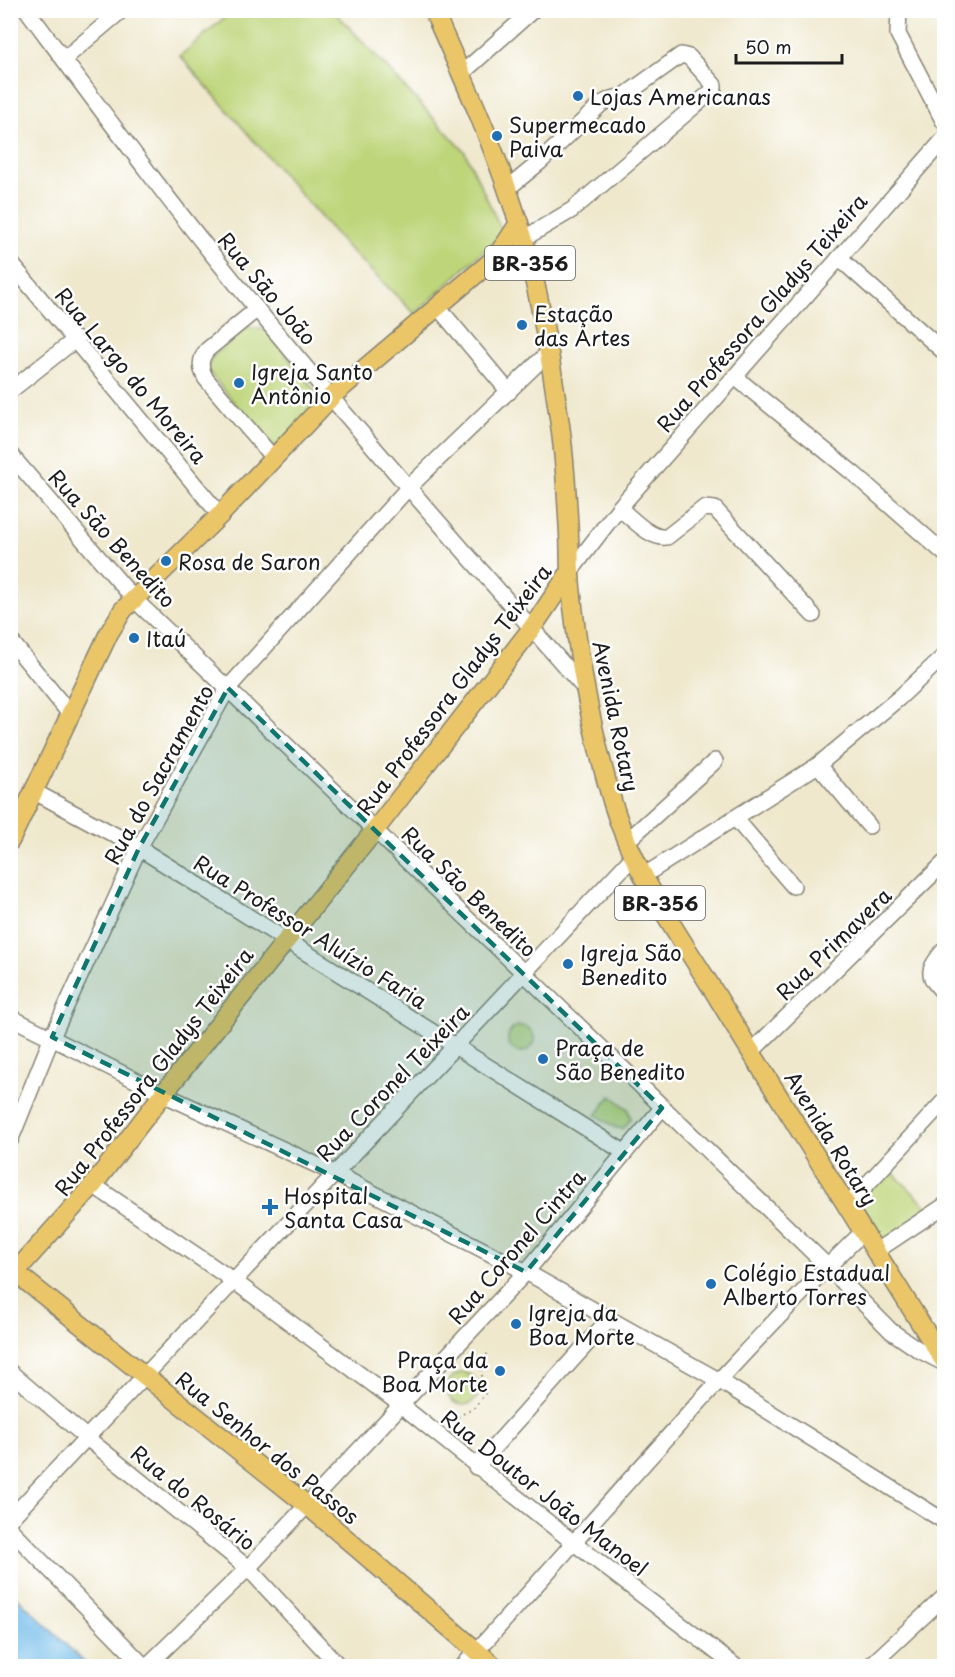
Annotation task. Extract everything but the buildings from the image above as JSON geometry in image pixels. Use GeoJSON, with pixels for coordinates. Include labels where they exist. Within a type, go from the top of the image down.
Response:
{"type":"FeatureCollection","features":[{"type":"Feature","properties":{"kind":"main road","name":"Avenida Rotary"},"geometry":{"type":"LineString","coordinates":[[433,10],[507,189],[530,263],[560,422],[570,538],[570,572],[578,649],[595,739],[614,808],[630,849],[644,876],[945,1362]]}},
{"type":"Feature","properties":{"kind":"main road"},"geometry":{"type":"LineString","coordinates":[[10,841],[109,633],[123,610],[220,515],[332,396],[494,259],[506,243],[521,231]]}},
{"type":"Feature","properties":{"kind":"main road"},"geometry":{"type":"LineString","coordinates":[[494,259],[519,259],[530,263]]}},
{"type":"Feature","properties":{"kind":"main road","name":"Rua Professora Gladys Teixeira"},"geometry":{"type":"LineString","coordinates":[[12,1273],[93,1185],[285,940],[375,830],[532,628],[570,572]]}},
{"type":"Feature","properties":{"kind":"main road","name":"Rua Senhor dos Passos"},"geometry":{"type":"LineString","coordinates":[[12,1273],[307,1505],[494,1666]]}},
{"type":"Feature","properties":{"kind":"street","name":"Rua São João"},"geometry":{"type":"LineString","coordinates":[[27,10],[175,207],[257,309],[408,488],[585,689]]}},
{"type":"Feature","properties":{"kind":"street"},"geometry":{"type":"LineString","coordinates":[[64,59],[122,10]]}},
{"type":"Feature","properties":{"kind":"street"},"geometry":{"type":"LineString","coordinates":[[461,74],[533,10]]}},
{"type":"Feature","properties":{"kind":"street"},"geometry":{"type":"LineString","coordinates":[[899,10],[898,34],[945,122]]}},
{"type":"Feature","properties":{"kind":"street"},"geometry":{"type":"LineString","coordinates":[[507,189],[540,162],[600,104],[624,96],[681,55],[689,57],[714,85],[711,92],[572,210],[521,231]]}},
{"type":"Feature","properties":{"kind":"street","name":"Rua Professora Gladys Teixeira"},"geometry":{"type":"LineString","coordinates":[[570,572],[619,508],[945,139]]}},
{"type":"Feature","properties":{"kind":"street"},"geometry":{"type":"LineString","coordinates":[[839,258],[945,352]]}},
{"type":"Feature","properties":{"kind":"street","name":"Rua Largo do Moreira"},"geometry":{"type":"LineString","coordinates":[[10,262],[220,515]]}},
{"type":"Feature","properties":{"kind":"street"},"geometry":{"type":"LineString","coordinates":[[437,306],[509,392]]}},
{"type":"Feature","properties":{"kind":"street"},"geometry":{"type":"LineString","coordinates":[[257,309],[207,350],[202,356],[201,370],[206,379],[274,459]]}},
{"type":"Feature","properties":{"kind":"street"},"geometry":{"type":"LineString","coordinates":[[10,391],[76,339]]}},
{"type":"Feature","properties":{"kind":"street","name":"Rua do Sacramento"},"geometry":{"type":"LineString","coordinates":[[10,1141],[52,1037],[139,848],[228,688],[408,488],[548,353]]}},
{"type":"Feature","properties":{"kind":"street"},"geometry":{"type":"LineString","coordinates":[[735,377],[854,474],[945,553]]}},
{"type":"Feature","properties":{"kind":"street","name":"Rua São Benedito"},"geometry":{"type":"LineString","coordinates":[[10,454],[134,599],[827,1266],[891,1331],[919,1350],[945,1362]]}},
{"type":"Feature","properties":{"kind":"street"},"geometry":{"type":"LineString","coordinates":[[619,508],[651,533],[662,538],[668,537],[704,508],[716,508],[813,615]]}},
{"type":"Feature","properties":{"kind":"street"},"geometry":{"type":"LineString","coordinates":[[10,640],[70,714]]}},
{"type":"Feature","properties":{"kind":"street"},"geometry":{"type":"LineString","coordinates":[[644,876],[818,765],[899,698],[945,656]]}},
{"type":"Feature","properties":{"kind":"street","name":"Rua Coronel Teixeira"},"geometry":{"type":"LineString","coordinates":[[10,1519],[454,1046],[525,974],[630,849],[715,761]]}},
{"type":"Feature","properties":{"kind":"street"},"geometry":{"type":"LineString","coordinates":[[818,765],[870,826]]}},
{"type":"Feature","properties":{"kind":"street","name":"Rua Professor Aluízio Faria"},"geometry":{"type":"LineString","coordinates":[[33,791],[139,848],[624,1152]]}},
{"type":"Feature","properties":{"kind":"street"},"geometry":{"type":"LineString","coordinates":[[735,818],[793,886]]}},
{"type":"Feature","properties":{"kind":"street","name":"Rua Primavera"},"geometry":{"type":"LineString","coordinates":[[751,1052],[945,863]]}},
{"type":"Feature","properties":{"kind":"street"},"geometry":{"type":"LineString","coordinates":[[945,950],[930,972],[931,979],[945,993]]}},
{"type":"Feature","properties":{"kind":"street"},"geometry":{"type":"LineString","coordinates":[[10,1017],[163,1094],[334,1173],[526,1272],[720,1381],[945,1521]]}},
{"type":"Feature","properties":{"kind":"street"},"geometry":{"type":"LineString","coordinates":[[848,1205],[945,1101]]}},
{"type":"Feature","properties":{"kind":"street","name":"Rua Coronel Cintra"},"geometry":{"type":"LineString","coordinates":[[146,1666],[248,1568],[526,1272],[662,1108]]}},
{"type":"Feature","properties":{"kind":"street","name":"Rua Doutor João Manoel"},"geometry":{"type":"LineString","coordinates":[[93,1185],[234,1281],[401,1405],[476,1467],[735,1666]]}},
{"type":"Feature","properties":{"kind":"street"},"geometry":{"type":"LineString","coordinates":[[876,1251],[945,1206]]}},
{"type":"Feature","properties":{"kind":"street"},"geometry":{"type":"LineString","coordinates":[[462,1666],[720,1381],[827,1266],[864,1231]]}},
{"type":"Feature","properties":{"kind":"street"},"geometry":{"type":"LineString","coordinates":[[476,1467],[610,1318]]}},
{"type":"Feature","properties":{"kind":"street","name":"Rua do Rosário"},"geometry":{"type":"LineString","coordinates":[[10,1372],[87,1438],[248,1568],[333,1664]]}},
{"type":"Feature","properties":{"kind":"street"},"geometry":{"type":"LineString","coordinates":[[10,1529],[146,1666]]}},
{"type":"Feature","properties":{"kind":"street"},"geometry":{"type":"LineString","coordinates":[[870,1666],[945,1597]]}},
{"type":"Feature","properties":{"kind":"path"},"geometry":{"type":"LineString","coordinates":[[440,1436],[459,1416],[474,1408],[485,1394],[480,1363],[488,1353]]}},
{"type":"Feature","properties":{"kind":"highlighted area"},"geometry":{"type":"Polygon","coordinates":[[[228,688],[662,1108],[526,1272],[52,1037],[139,848],[228,688]]]}},
{"type":"Feature","properties":{"kind":"green space"},"geometry":{"type":"Polygon","coordinates":[[[232,11],[334,11],[465,152],[503,233],[415,314],[345,245],[180,56],[232,11]]]}},
{"type":"Feature","properties":{"kind":"green space"},"geometry":{"type":"Polygon","coordinates":[[[247,327],[265,330],[322,399],[276,448],[263,437],[207,370],[212,357],[247,327]]]}},
{"type":"Feature","properties":{"kind":"green space"},"geometry":{"type":"Polygon","coordinates":[[[521,1026],[530,1030],[534,1039],[530,1048],[521,1052],[512,1048],[508,1039],[512,1030],[521,1026]]]}},
{"type":"Feature","properties":{"kind":"green space"},"geometry":{"type":"Polygon","coordinates":[[[611,1096],[628,1109],[631,1119],[623,1129],[616,1128],[596,1115],[611,1096]]]}},
{"type":"Feature","properties":{"kind":"green space"},"geometry":{"type":"Polygon","coordinates":[[[889,1169],[934,1213],[876,1249],[851,1209],[889,1169]]]}},
{"type":"Feature","properties":{"kind":"green space"},"geometry":{"type":"Polygon","coordinates":[[[463,1373],[475,1377],[479,1389],[475,1401],[463,1405],[451,1401],[447,1389],[451,1377],[463,1373]]]}},
{"type":"Feature","properties":{"kind":"water"},"geometry":{"type":"Polygon","coordinates":[[[11,1591],[88,1666],[11,1666],[11,1591]]]}},
{"type":"Feature","properties":{"kind":"place","name":"Lojas Americanas"},"geometry":{"type":"Point","coordinates":[578,96]}},
{"type":"Feature","properties":{"kind":"place","name":"Supermecado Paiva"},"geometry":{"type":"Point","coordinates":[497,136]}},
{"type":"Feature","properties":{"kind":"place","name":"Estação das Artes"},"geometry":{"type":"Point","coordinates":[522,325]}},
{"type":"Feature","properties":{"kind":"place","name":"Igreja Santo Antônio"},"geometry":{"type":"Point","coordinates":[239,383]}},
{"type":"Feature","properties":{"kind":"place","name":"Rosa de Saron"},"geometry":{"type":"Point","coordinates":[166,561]}},
{"type":"Feature","properties":{"kind":"place","name":"Itaú"},"geometry":{"type":"Point","coordinates":[134,638]}},
{"type":"Feature","properties":{"kind":"place","name":"Igreja São Benedito"},"geometry":{"type":"Point","coordinates":[568,964]}},
{"type":"Feature","properties":{"kind":"place","name":"Praça de São Benedito"},"geometry":{"type":"Point","coordinates":[543,1059]}},
{"type":"Feature","properties":{"kind":"place","name":"Hospital Santa Casa"},"geometry":{"type":"Point","coordinates":[270,1207]}},
{"type":"Feature","properties":{"kind":"place","name":"Colégio Estadual Alberto Torres"},"geometry":{"type":"Point","coordinates":[711,1284]}},
{"type":"Feature","properties":{"kind":"place","name":"Igreja da Boa Morte"},"geometry":{"type":"Point","coordinates":[516,1324]}},
{"type":"Feature","properties":{"kind":"place","name":"Praça da Boa Morte"},"geometry":{"type":"Point","coordinates":[500,1371]}}]}
